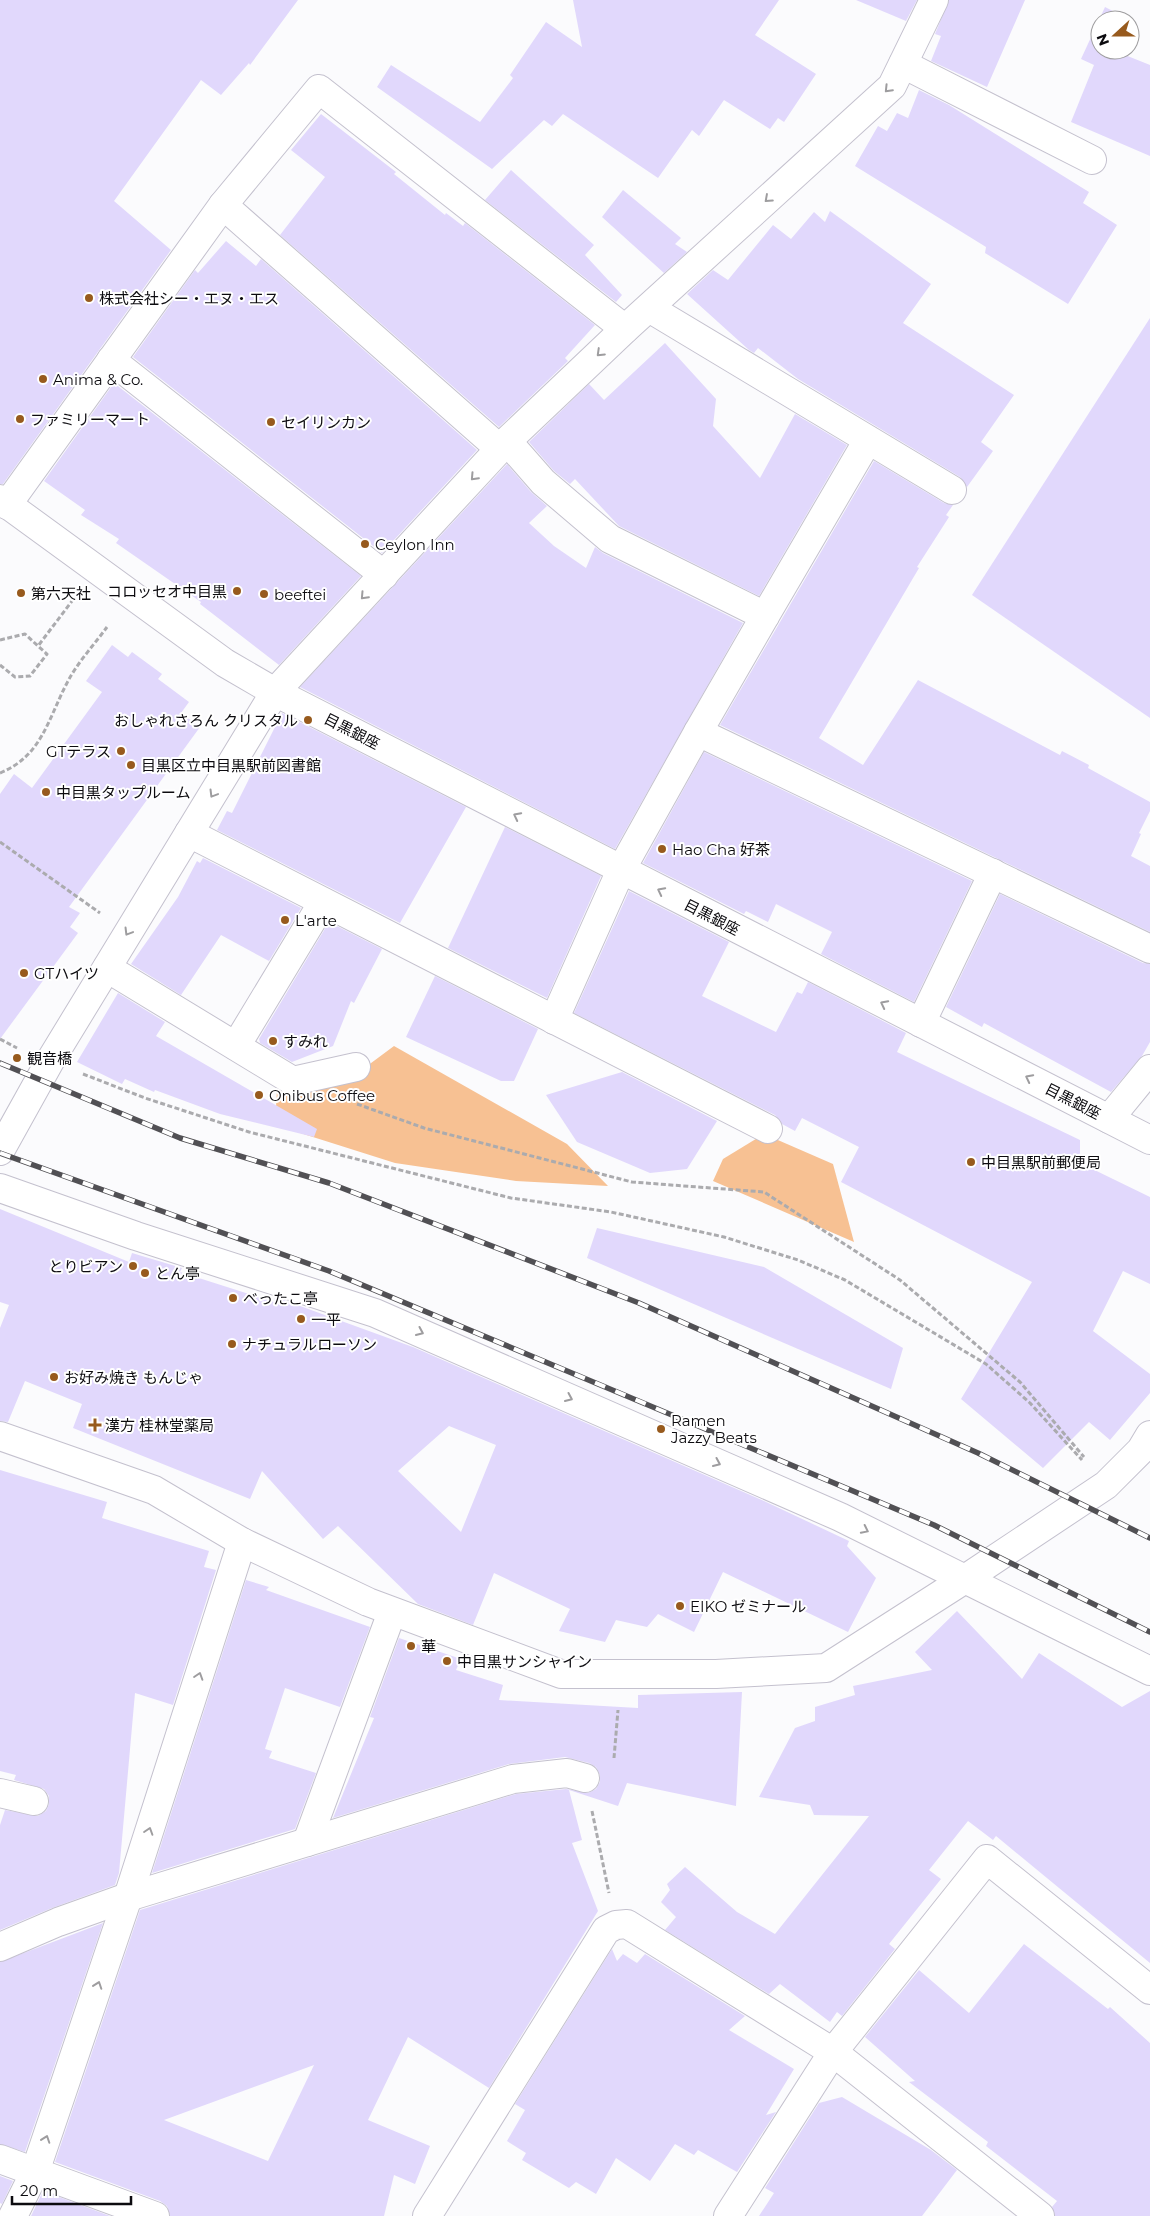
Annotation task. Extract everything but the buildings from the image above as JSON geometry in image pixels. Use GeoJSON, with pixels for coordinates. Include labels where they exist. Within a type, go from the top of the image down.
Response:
{"type":"FeatureCollection","features":[{"type":"Feature","properties":{"kind":"street"},"geometry":{"type":"LineString","coordinates":[[0,1151],[50,1061],[275,692],[504,445],[625,329],[892,86],[934,0]]}},
{"type":"Feature","properties":{"kind":"street"},"geometry":{"type":"LineString","coordinates":[[903,64],[1092,160]]}},
{"type":"Feature","properties":{"kind":"street"},"geometry":{"type":"LineString","coordinates":[[4,502],[111,360],[223,205],[319,89],[625,329]]}},
{"type":"Feature","properties":{"kind":"street"},"geometry":{"type":"LineString","coordinates":[[223,205],[504,445],[543,482],[610,539],[765,616]]}},
{"type":"Feature","properties":{"kind":"street"},"geometry":{"type":"LineString","coordinates":[[649,308],[952,490]]}},
{"type":"Feature","properties":{"kind":"street"},"geometry":{"type":"LineString","coordinates":[[111,360],[384,575]]}},
{"type":"Feature","properties":{"kind":"street"},"geometry":{"type":"LineString","coordinates":[[554,1020],[621,870],[698,732],[868,440]]}},
{"type":"Feature","properties":{"kind":"street","name":"目黒銀座"},"geometry":{"type":"LineString","coordinates":[[4,502],[225,663],[275,692],[1150,1140]]}},
{"type":"Feature","properties":{"kind":"street"},"geometry":{"type":"LineString","coordinates":[[698,732],[1150,949]]}},
{"type":"Feature","properties":{"kind":"street"},"geometry":{"type":"LineString","coordinates":[[189,833],[768,1129]]}},
{"type":"Feature","properties":{"kind":"street"},"geometry":{"type":"LineString","coordinates":[[922,1023],[993,872]]}},
{"type":"Feature","properties":{"kind":"street"},"geometry":{"type":"LineString","coordinates":[[236,1046],[323,902]]}},
{"type":"Feature","properties":{"kind":"street"},"geometry":{"type":"LineString","coordinates":[[107,968],[293,1081],[356,1067]]}},
{"type":"Feature","properties":{"kind":"street"},"geometry":{"type":"LineString","coordinates":[[1109,1119],[1150,1069]]}},
{"type":"Feature","properties":{"kind":"street"},"geometry":{"type":"LineString","coordinates":[[0,1188],[136,1236],[375,1312],[840,1517],[1150,1671]]}},
{"type":"Feature","properties":{"kind":"street"},"geometry":{"type":"LineString","coordinates":[[0,1436],[154,1490],[242,1542],[368,1602],[561,1674],[716,1674],[826,1668],[965,1579],[1106,1484],[1141,1450],[1150,1435]]}},
{"type":"Feature","properties":{"kind":"street"},"geometry":{"type":"LineString","coordinates":[[14,2216],[35,2172],[128,1897],[242,1542]]}},
{"type":"Feature","properties":{"kind":"street"},"geometry":{"type":"LineString","coordinates":[[307,1842],[392,1612]]}},
{"type":"Feature","properties":{"kind":"street"},"geometry":{"type":"LineString","coordinates":[[0,1947],[58,1922],[128,1897],[513,1779],[567,1773],[586,1778]]}},
{"type":"Feature","properties":{"kind":"street"},"geometry":{"type":"LineString","coordinates":[[0,1793],[34,1801]]}},
{"type":"Feature","properties":{"kind":"street"},"geometry":{"type":"LineString","coordinates":[[728,2216],[833,2052],[987,1859],[1150,1990]]}},
{"type":"Feature","properties":{"kind":"street"},"geometry":{"type":"LineString","coordinates":[[427,2216],[606,1930],[616,1925],[627,1924],[833,2052],[1040,2216]]}},
{"type":"Feature","properties":{"kind":"street"},"geometry":{"type":"LineString","coordinates":[[0,2159],[155,2216]]}},
{"type":"Feature","properties":{"kind":"path"},"geometry":{"type":"LineString","coordinates":[[38,646],[72,601]]}},
{"type":"Feature","properties":{"kind":"path"},"geometry":{"type":"LineString","coordinates":[[0,773],[9,769],[27,755],[43,737],[67,682],[107,627]]}},
{"type":"Feature","properties":{"kind":"path"},"geometry":{"type":"LineString","coordinates":[[0,640],[25,634],[47,654],[30,676],[15,677],[0,665]]}},
{"type":"Feature","properties":{"kind":"path"},"geometry":{"type":"LineString","coordinates":[[0,842],[103,914]]}},
{"type":"Feature","properties":{"kind":"path"},"geometry":{"type":"LineString","coordinates":[[50,1061],[145,1098],[249,1132],[511,1198],[611,1212],[724,1237],[798,1260],[845,1280],[986,1364],[1030,1404],[1106,1484]]}},
{"type":"Feature","properties":{"kind":"path"},"geometry":{"type":"LineString","coordinates":[[349,1101],[424,1128],[632,1182],[764,1192],[900,1280],[1020,1382],[1106,1484]]}},
{"type":"Feature","properties":{"kind":"shaded area"},"geometry":{"type":"Polygon","coordinates":[[[394,1046],[567,1144],[608,1186],[516,1181],[395,1163],[275,1125],[277,1089],[359,1072],[394,1046]]]}},
{"type":"Feature","properties":{"kind":"shaded area"},"geometry":{"type":"Polygon","coordinates":[[[764,1134],[833,1164],[854,1242],[713,1181],[723,1159],[764,1134]]]}},
{"type":"Feature","properties":{"kind":"railway"},"geometry":{"type":"LineString","coordinates":[[0,1063],[180,1138],[329,1183],[639,1303],[978,1453],[1150,1538]]}},
{"type":"Feature","properties":{"kind":"railway"},"geometry":{"type":"LineString","coordinates":[[0,1153],[329,1271],[934,1525],[1150,1632]]}},
{"type":"Feature","properties":{"kind":"place","name":"株式会社シー・エヌ・エス"},"geometry":{"type":"Point","coordinates":[89,298]}},
{"type":"Feature","properties":{"kind":"place","name":"Anima & Co."},"geometry":{"type":"Point","coordinates":[43,379]}},
{"type":"Feature","properties":{"kind":"place","name":"ファミリーマート"},"geometry":{"type":"Point","coordinates":[20,419]}},
{"type":"Feature","properties":{"kind":"place","name":"セイリンカン"},"geometry":{"type":"Point","coordinates":[271,422]}},
{"type":"Feature","properties":{"kind":"place","name":"Ceylon Inn"},"geometry":{"type":"Point","coordinates":[365,544]}},
{"type":"Feature","properties":{"kind":"place","name":"コロッセオ中目黒"},"geometry":{"type":"Point","coordinates":[237,591]}},
{"type":"Feature","properties":{"kind":"place","name":"第六天社"},"geometry":{"type":"Point","coordinates":[21,593]}},
{"type":"Feature","properties":{"kind":"place","name":"beeftei"},"geometry":{"type":"Point","coordinates":[264,594]}},
{"type":"Feature","properties":{"kind":"place","name":"おしゃれさろん クリスタル"},"geometry":{"type":"Point","coordinates":[308,720]}},
{"type":"Feature","properties":{"kind":"place","name":"GTテラス"},"geometry":{"type":"Point","coordinates":[121,751]}},
{"type":"Feature","properties":{"kind":"place","name":"目黒区立中目黒駅前図書館"},"geometry":{"type":"Point","coordinates":[131,765]}},
{"type":"Feature","properties":{"kind":"place","name":"中目黒タップルーム"},"geometry":{"type":"Point","coordinates":[46,792]}},
{"type":"Feature","properties":{"kind":"place","name":"Hao Cha 好茶"},"geometry":{"type":"Point","coordinates":[662,849]}},
{"type":"Feature","properties":{"kind":"place","name":"L'arte"},"geometry":{"type":"Point","coordinates":[285,920]}},
{"type":"Feature","properties":{"kind":"place","name":"GTハイツ"},"geometry":{"type":"Point","coordinates":[24,973]}},
{"type":"Feature","properties":{"kind":"place","name":"すみれ"},"geometry":{"type":"Point","coordinates":[273,1041]}},
{"type":"Feature","properties":{"kind":"place","name":"観音橋"},"geometry":{"type":"Point","coordinates":[17,1058]}},
{"type":"Feature","properties":{"kind":"place","name":"Onibus Coffee"},"geometry":{"type":"Point","coordinates":[259,1095]}},
{"type":"Feature","properties":{"kind":"place","name":"中目黒駅前郵便局"},"geometry":{"type":"Point","coordinates":[971,1162]}},
{"type":"Feature","properties":{"kind":"place","name":"とりビアン"},"geometry":{"type":"Point","coordinates":[133,1266]}},
{"type":"Feature","properties":{"kind":"place","name":"とん亭"},"geometry":{"type":"Point","coordinates":[145,1273]}},
{"type":"Feature","properties":{"kind":"place","name":"べったこ亭"},"geometry":{"type":"Point","coordinates":[233,1298]}},
{"type":"Feature","properties":{"kind":"place","name":"一平"},"geometry":{"type":"Point","coordinates":[301,1319]}},
{"type":"Feature","properties":{"kind":"place","name":"ナチュラルローソン"},"geometry":{"type":"Point","coordinates":[232,1344]}},
{"type":"Feature","properties":{"kind":"place","name":"お好み焼き もんじゃ"},"geometry":{"type":"Point","coordinates":[54,1377]}},
{"type":"Feature","properties":{"kind":"place","name":"漢方 桂林堂薬局"},"geometry":{"type":"Point","coordinates":[95,1425]}},
{"type":"Feature","properties":{"kind":"place","name":"Ramen Jazzy Beats"},"geometry":{"type":"Point","coordinates":[661,1429]}},
{"type":"Feature","properties":{"kind":"place","name":"EIKO ゼミナール"},"geometry":{"type":"Point","coordinates":[680,1606]}},
{"type":"Feature","properties":{"kind":"place","name":"華"},"geometry":{"type":"Point","coordinates":[411,1646]}},
{"type":"Feature","properties":{"kind":"place","name":"中目黒サンシャイン"},"geometry":{"type":"Point","coordinates":[447,1661]}}]}
